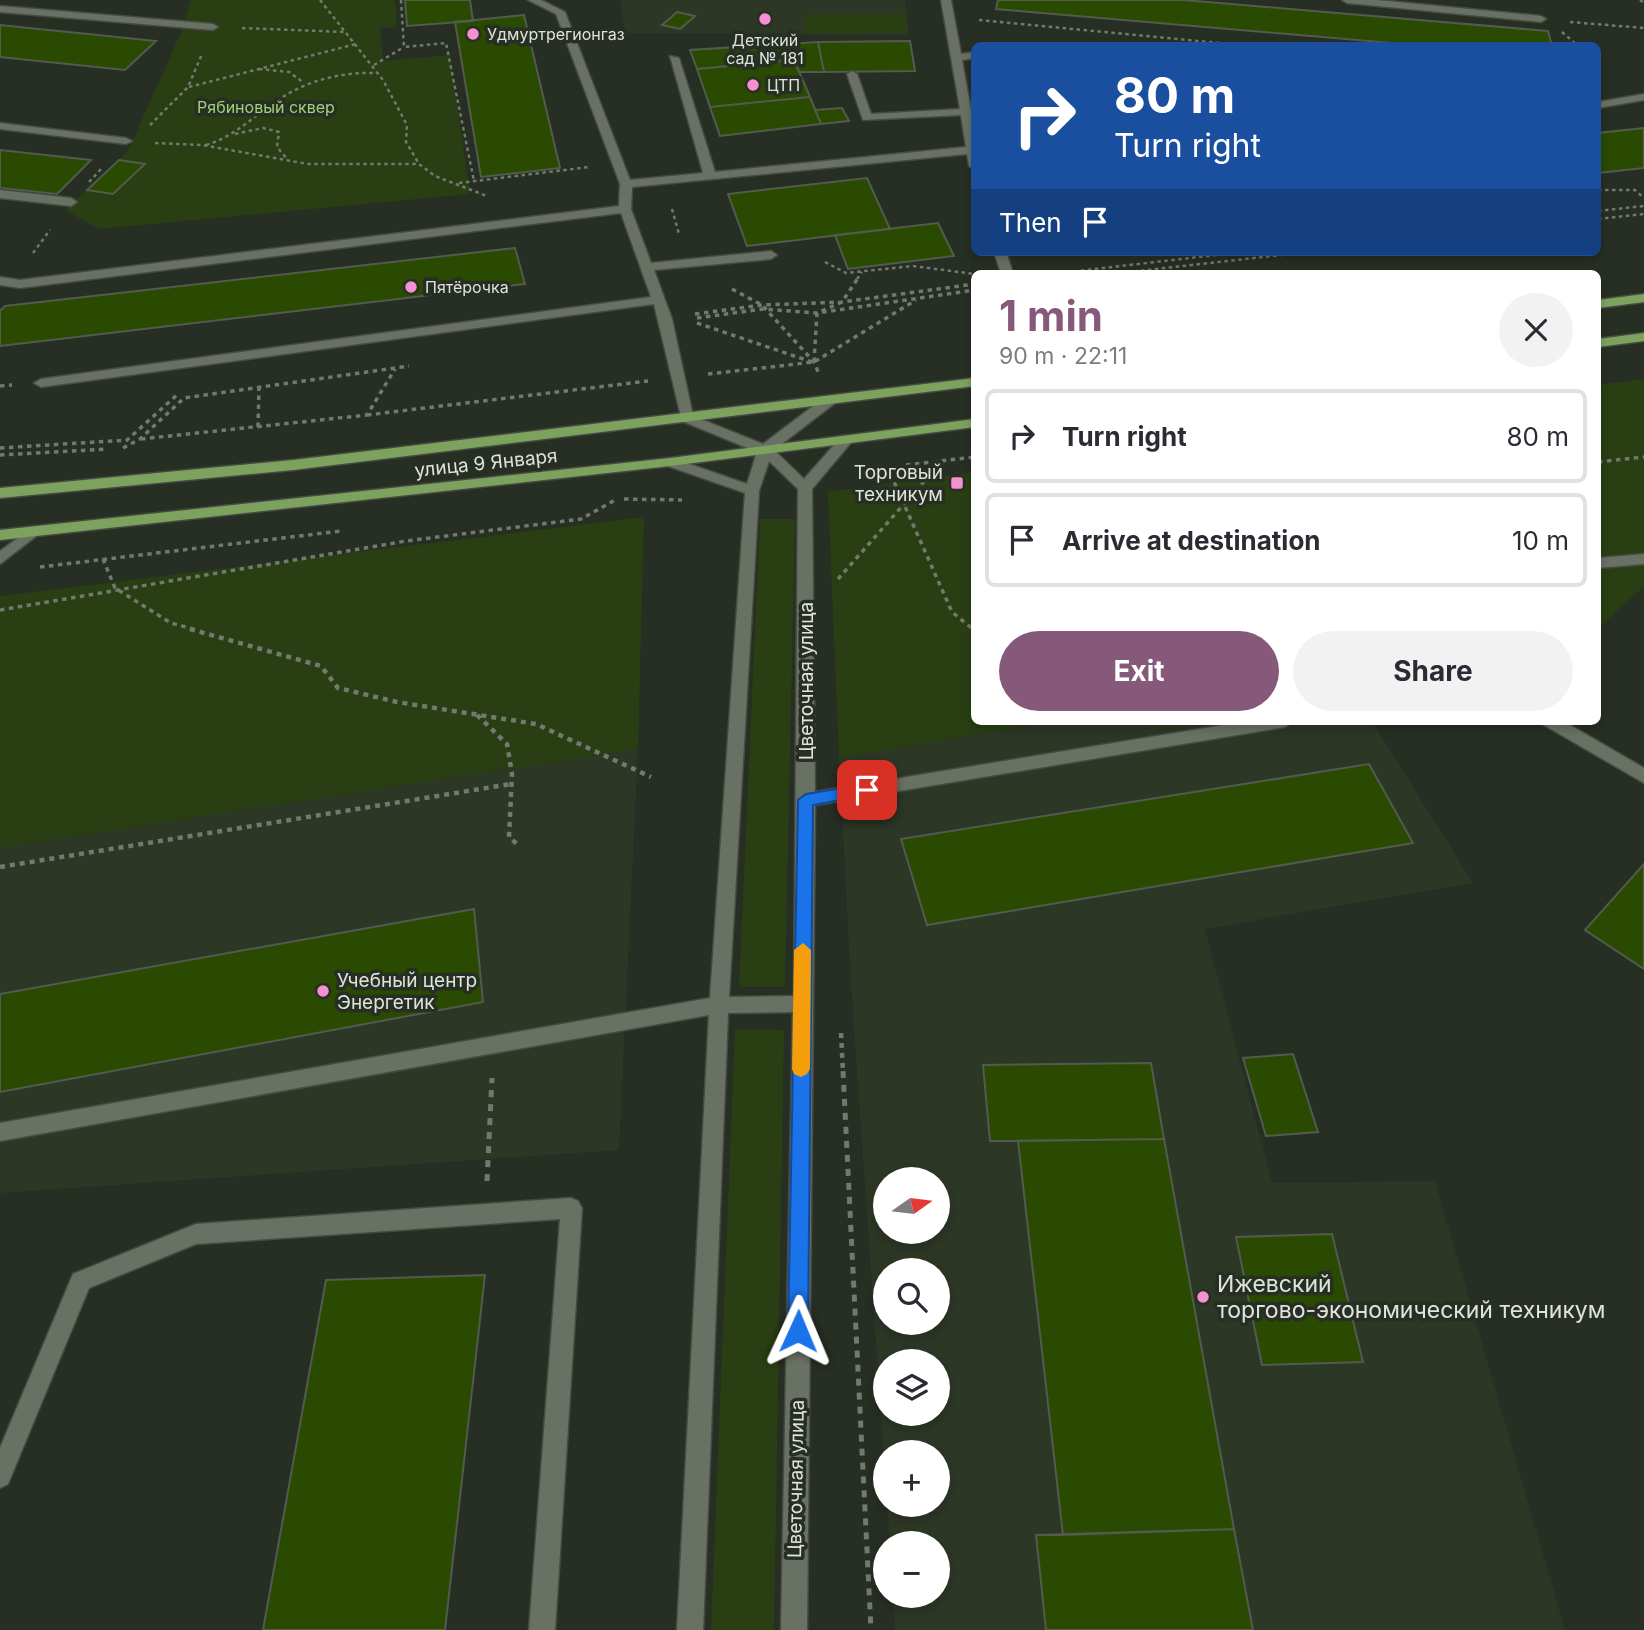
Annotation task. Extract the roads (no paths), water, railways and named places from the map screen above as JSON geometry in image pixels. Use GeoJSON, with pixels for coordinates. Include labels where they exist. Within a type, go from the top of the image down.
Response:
{"type":"FeatureCollection","features":[{"type":"Feature","properties":{"kind":"main road"},"geometry":{"type":"LineString","coordinates":[[1601,304],[1644,298]]}},
{"type":"Feature","properties":{"kind":"main road"},"geometry":{"type":"LineString","coordinates":[[1601,343],[1644,337]]}},
{"type":"Feature","properties":{"kind":"main road","name":"улица 9 Января"},"geometry":{"type":"LineString","coordinates":[[0,493],[293,465],[971,382]]}},
{"type":"Feature","properties":{"kind":"main road","name":"улица 9 Января"},"geometry":{"type":"LineString","coordinates":[[0,535],[670,462],[971,424]]}},
{"type":"Feature","properties":{"kind":"street"},"geometry":{"type":"LineString","coordinates":[[533,0],[559,12],[626,184],[625,209],[658,300],[680,377],[687,418],[765,450],[805,488],[847,439]]}},
{"type":"Feature","properties":{"kind":"street"},"geometry":{"type":"LineString","coordinates":[[946,0],[971,146]]}},
{"type":"Feature","properties":{"kind":"street"},"geometry":{"type":"LineString","coordinates":[[1347,0],[1541,19]]}},
{"type":"Feature","properties":{"kind":"street"},"geometry":{"type":"LineString","coordinates":[[0,9],[213,27]]}},
{"type":"Feature","properties":{"kind":"street"},"geometry":{"type":"LineString","coordinates":[[955,58],[971,56]]}},
{"type":"Feature","properties":{"kind":"street"},"geometry":{"type":"LineString","coordinates":[[674,58],[710,176]]}},
{"type":"Feature","properties":{"kind":"street"},"geometry":{"type":"LineString","coordinates":[[852,74],[867,118],[963,111]]}},
{"type":"Feature","properties":{"kind":"street"},"geometry":{"type":"LineString","coordinates":[[1601,104],[1644,97]]}},
{"type":"Feature","properties":{"kind":"street"},"geometry":{"type":"LineString","coordinates":[[0,126],[126,141]]}},
{"type":"Feature","properties":{"kind":"street"},"geometry":{"type":"LineString","coordinates":[[626,184],[971,150]]}},
{"type":"Feature","properties":{"kind":"street"},"geometry":{"type":"LineString","coordinates":[[0,194],[71,202]]}},
{"type":"Feature","properties":{"kind":"street"},"geometry":{"type":"LineString","coordinates":[[0,281],[20,284],[625,209]]}},
{"type":"Feature","properties":{"kind":"street"},"geometry":{"type":"LineString","coordinates":[[647,267],[771,255]]}},
{"type":"Feature","properties":{"kind":"street"},"geometry":{"type":"LineString","coordinates":[[41,383],[658,300]]}},
{"type":"Feature","properties":{"kind":"street"},"geometry":{"type":"LineString","coordinates":[[690,1630],[719,1005],[752,491],[765,450],[830,400]]}},
{"type":"Feature","properties":{"kind":"street"},"geometry":{"type":"LineString","coordinates":[[670,462],[752,491]]}},
{"type":"Feature","properties":{"kind":"street","name":"Цветочная улица"},"geometry":{"type":"LineString","coordinates":[[794,1630],[806,800],[805,488]]}},
{"type":"Feature","properties":{"kind":"street"},"geometry":{"type":"LineString","coordinates":[[0,559],[34,531]]}},
{"type":"Feature","properties":{"kind":"street"},"geometry":{"type":"LineString","coordinates":[[1601,563],[1644,559]]}},
{"type":"Feature","properties":{"kind":"street"},"geometry":{"type":"LineString","coordinates":[[806,800],[1261,725]]}},
{"type":"Feature","properties":{"kind":"street"},"geometry":{"type":"LineString","coordinates":[[1557,725],[1644,776]]}},
{"type":"Feature","properties":{"kind":"street"},"geometry":{"type":"LineString","coordinates":[[0,1132],[494,1045],[540,1032],[719,1005],[802,1004]]}},
{"type":"Feature","properties":{"kind":"street"},"geometry":{"type":"LineString","coordinates":[[0,1476],[81,1281],[196,1234],[570,1208],[542,1630]]}},
{"type":"Feature","properties":{"kind":"place","name":"Детский сад № 181"},"geometry":{"type":"Point","coordinates":[765,19]}},
{"type":"Feature","properties":{"kind":"place","name":"Удмуртрегионгаз"},"geometry":{"type":"Point","coordinates":[473,34]}},
{"type":"Feature","properties":{"kind":"place","name":"ЦТП"},"geometry":{"type":"Point","coordinates":[753,85]}},
{"type":"Feature","properties":{"kind":"place","name":"Пятёрочка"},"geometry":{"type":"Point","coordinates":[411,287]}},
{"type":"Feature","properties":{"kind":"place","name":"Торговый техникум"},"geometry":{"type":"Point","coordinates":[957,483]}},
{"type":"Feature","properties":{"kind":"place","name":"Учебный центр Энергетик"},"geometry":{"type":"Point","coordinates":[323,991]}},
{"type":"Feature","properties":{"kind":"place","name":"Ижевский торгово-экономический техникум"},"geometry":{"type":"Point","coordinates":[1203,1297]}},
{"type":"Feature","properties":{"kind":"park label","name":"Рябиновый сквер"},"geometry":{"type":"Point","coordinates":[266,107]}}]}
